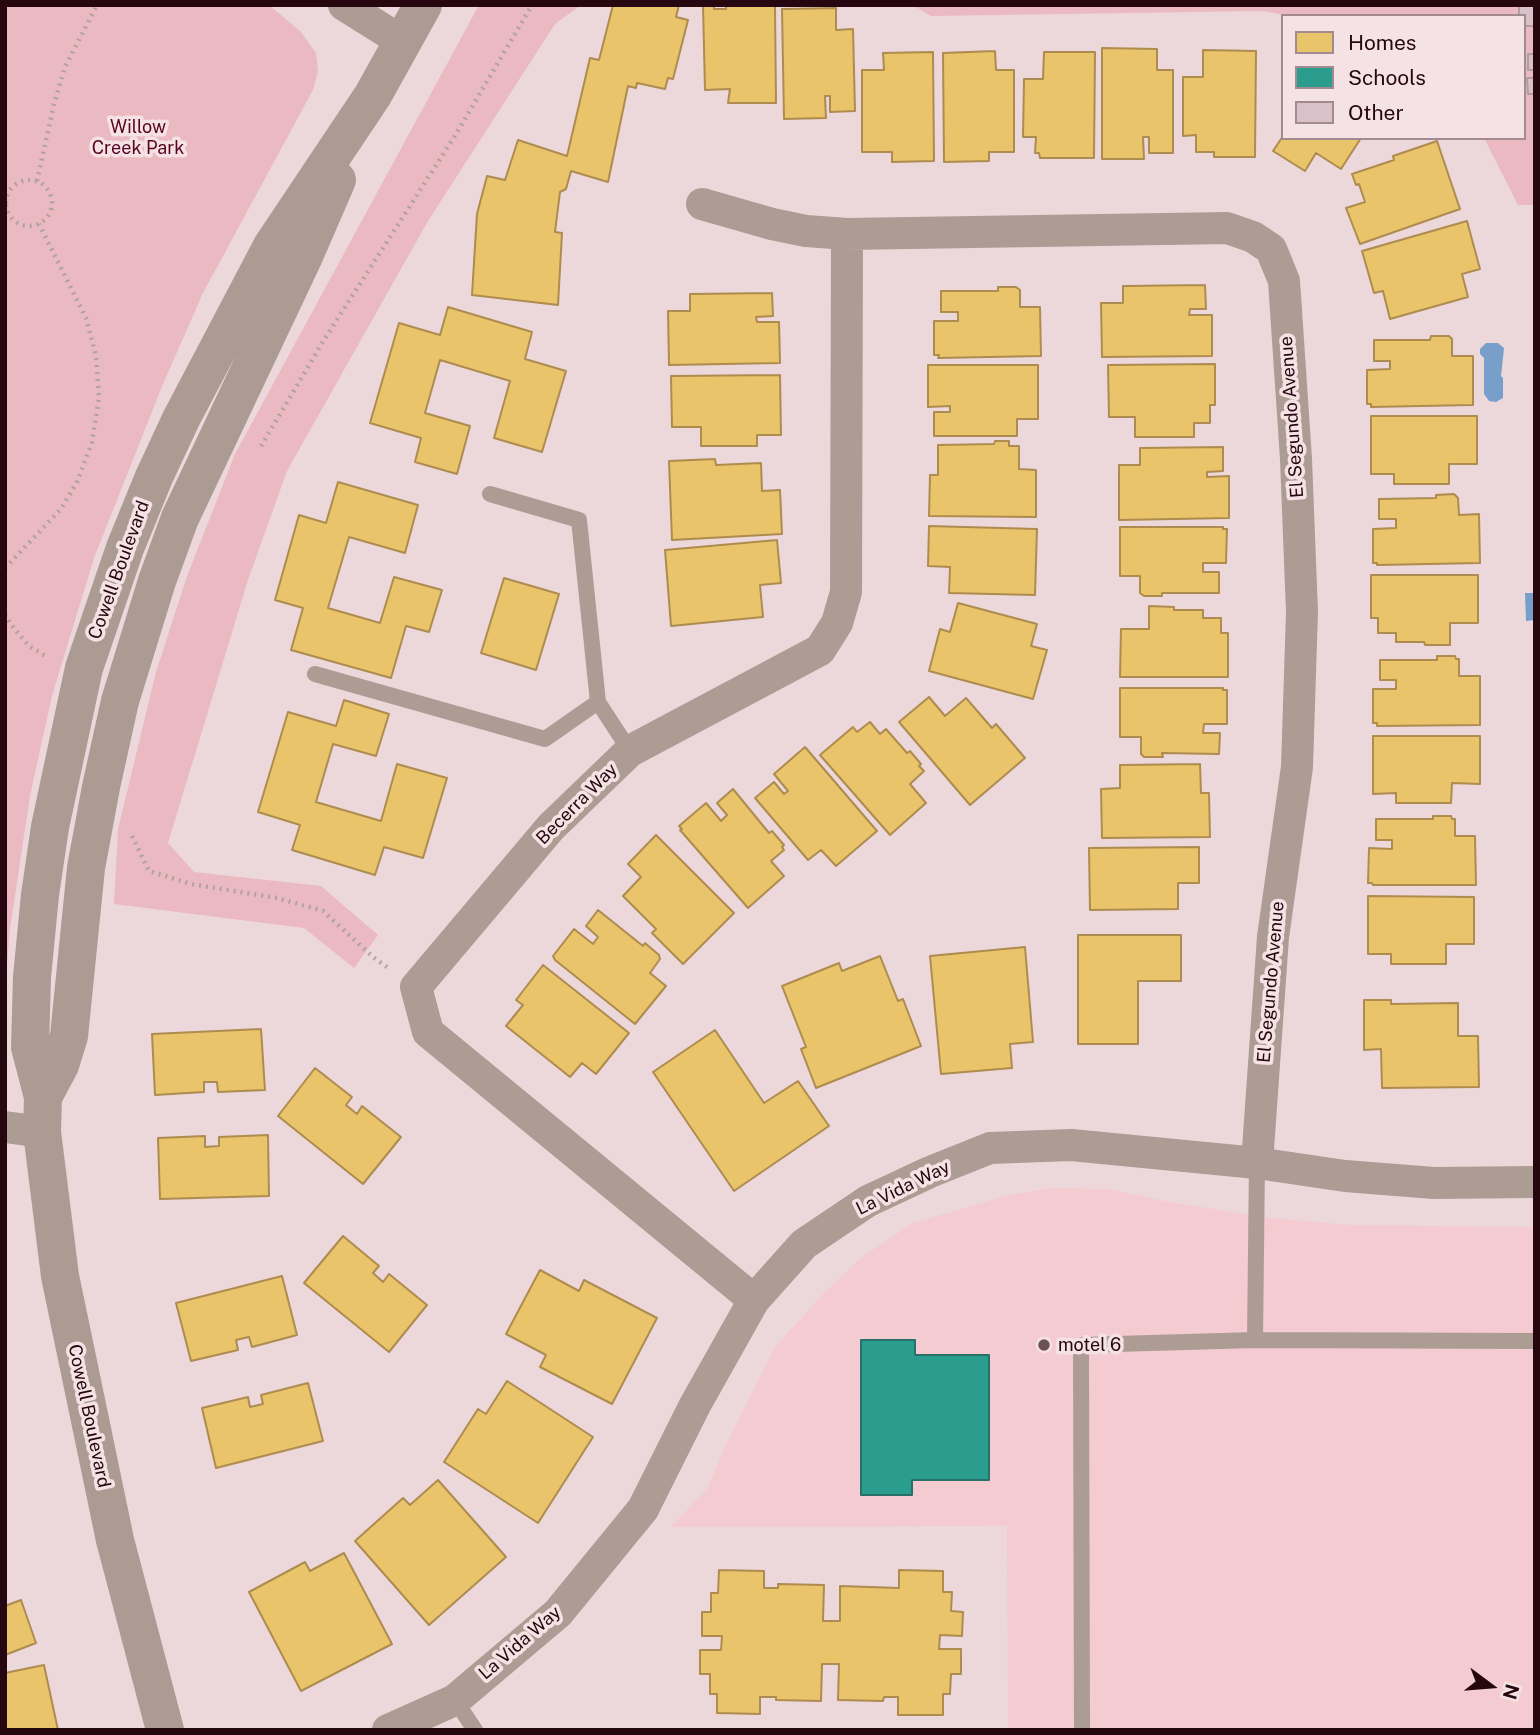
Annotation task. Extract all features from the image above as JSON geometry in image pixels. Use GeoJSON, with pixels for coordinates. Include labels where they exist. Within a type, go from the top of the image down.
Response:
{"type":"FeatureCollection","features":[{"type":"Feature","properties":{"kind":"main road"},"geometry":{"type":"LineString","coordinates":[[43,1114],[69,1035],[86,868],[98,800],[120,701],[157,581],[180,518],[304,256],[373,95],[424,5]]}},
{"type":"Feature","properties":{"kind":"main road","name":"Cowell Boulevard"},"geometry":{"type":"LineString","coordinates":[[43,1114],[60,1276],[115,1540],[165,1730]]}},
{"type":"Feature","properties":{"kind":"street"},"geometry":{"type":"LineString","coordinates":[[344,5],[403,42]]}},
{"type":"Feature","properties":{"kind":"street","name":"El Segundo Avenue"},"geometry":{"type":"LineString","coordinates":[[702,204],[772,225],[806,231],[847,234],[1227,228],[1253,237],[1271,249],[1284,281],[1296,459],[1302,612],[1297,767],[1273,937],[1257,1163]]}},
{"type":"Feature","properties":{"kind":"street","name":"Becerra Way"},"geometry":{"type":"LineString","coordinates":[[416,987],[551,827],[630,751],[820,650],[837,624],[846,592],[847,234]]}},
{"type":"Feature","properties":{"kind":"street"},"geometry":{"type":"LineString","coordinates":[[416,987],[428,1032],[754,1300]]}},
{"type":"Feature","properties":{"kind":"street"},"geometry":{"type":"LineString","coordinates":[[5,1127],[43,1114]]}},
{"type":"Feature","properties":{"kind":"street","name":"La Vida Way"},"geometry":{"type":"LineString","coordinates":[[388,1730],[455,1700],[558,1613],[643,1509],[695,1405],[754,1300],[804,1244],[868,1201],[990,1148],[1071,1145],[1257,1163],[1345,1176],[1434,1183],[1535,1182]]}},
{"type":"Feature","properties":{"kind":"lane"},"geometry":{"type":"LineString","coordinates":[[490,494],[579,520],[598,702],[630,751]]}},
{"type":"Feature","properties":{"kind":"lane"},"geometry":{"type":"LineString","coordinates":[[315,674],[545,739],[598,702]]}},
{"type":"Feature","properties":{"kind":"lane"},"geometry":{"type":"LineString","coordinates":[[1255,1340],[1257,1163]]}},
{"type":"Feature","properties":{"kind":"lane"},"geometry":{"type":"LineString","coordinates":[[1082,1730],[1081,1345],[1255,1340],[1535,1341]]}},
{"type":"Feature","properties":{"kind":"lane"},"geometry":{"type":"LineString","coordinates":[[455,1700],[475,1730]]}},
{"type":"Feature","properties":{"kind":"path"},"geometry":{"type":"LineString","coordinates":[[37,181],[65,67],[97,5]]}},
{"type":"Feature","properties":{"kind":"path"},"geometry":{"type":"LineString","coordinates":[[257,453],[324,340],[456,134],[532,5]]}},
{"type":"Feature","properties":{"kind":"path"},"geometry":{"type":"LineString","coordinates":[[22,181],[37,181],[49,191],[52,205],[50,213],[39,224],[32,226],[17,223],[7,211],[6,196],[22,181]]}},
{"type":"Feature","properties":{"kind":"path"},"geometry":{"type":"LineString","coordinates":[[5,568],[61,509],[77,482],[92,442],[99,398],[96,356],[86,318],[39,224]]}},
{"type":"Feature","properties":{"kind":"path"},"geometry":{"type":"LineString","coordinates":[[5,614],[29,646],[52,659]]}},
{"type":"Feature","properties":{"kind":"path"},"geometry":{"type":"LineString","coordinates":[[129,830],[149,871],[191,884],[277,898],[323,911],[373,957],[416,987]]}},
{"type":"Feature","properties":{"kind":"shaded area"},"geometry":{"type":"Polygon","coordinates":[[[1051,1188],[1110,1189],[1164,1201],[1270,1218],[1352,1225],[1535,1227],[1535,1730],[1008,1730],[1007,1526],[671,1527],[708,1488],[726,1444],[775,1347],[824,1293],[862,1257],[913,1223],[1006,1196],[1051,1188]]]}},
{"type":"Feature","properties":{"kind":"green space","name":"Willow Creek Park"},"geometry":{"type":"Polygon","coordinates":[[[5,5],[269,5],[301,32],[316,53],[318,71],[313,90],[203,293],[163,384],[94,558],[52,696],[30,796],[10,929],[5,990],[5,5]]]}},
{"type":"Feature","properties":{"kind":"green space"},"geometry":{"type":"Polygon","coordinates":[[[479,5],[581,5],[555,24],[428,221],[287,471],[248,580],[168,843],[194,872],[321,886],[378,935],[354,968],[304,928],[114,904],[118,829],[156,672],[187,576],[235,454],[479,5]]]}},
{"type":"Feature","properties":{"kind":"green space"},"geometry":{"type":"Polygon","coordinates":[[[913,5],[1535,5],[1535,205],[1518,205],[1485,140],[1526,140],[1526,14],[1281,14],[1262,11],[931,16],[913,5]]]}},
{"type":"Feature","properties":{"kind":"water"},"geometry":{"type":"Polygon","coordinates":[[[1486,343],[1498,343],[1504,348],[1501,376],[1503,398],[1496,402],[1489,401],[1484,394],[1484,358],[1480,349],[1486,343]]]}},
{"type":"Feature","properties":{"kind":"water"},"geometry":{"type":"Polygon","coordinates":[[[1525,593],[1535,593],[1535,620],[1526,621],[1525,593]]]}},
{"type":"Feature","properties":{"kind":"building: Homes"},"geometry":{"type":"Polygon","coordinates":[[[613,5],[679,5],[676,17],[688,20],[673,79],[668,78],[665,89],[637,83],[636,88],[628,86],[608,182],[571,171],[566,189],[560,192],[555,232],[562,233],[558,305],[472,295],[477,214],[487,176],[505,180],[518,140],[567,156],[590,58],[599,60],[613,5]]]}},
{"type":"Feature","properties":{"kind":"building: Homes"},"geometry":{"type":"Polygon","coordinates":[[[726,5],[775,5],[776,103],[728,103],[730,89],[705,90],[703,6],[726,9],[726,5]]]}},
{"type":"Feature","properties":{"kind":"building: Homes"},"geometry":{"type":"Polygon","coordinates":[[[836,8],[836,30],[853,29],[855,111],[830,112],[830,96],[825,96],[826,118],[784,119],[782,9],[836,8]]]}},
{"type":"Feature","properties":{"kind":"building: Homes"},"geometry":{"type":"Polygon","coordinates":[[[1102,48],[1157,49],[1157,70],[1173,70],[1173,153],[1149,153],[1149,137],[1143,137],[1144,159],[1102,159],[1102,48]]]}},
{"type":"Feature","properties":{"kind":"building: Homes"},"geometry":{"type":"Polygon","coordinates":[[[1203,50],[1256,51],[1255,157],[1214,157],[1214,152],[1196,152],[1196,135],[1183,136],[1183,77],[1203,77],[1203,50]]]}},
{"type":"Feature","properties":{"kind":"building: Homes"},"geometry":{"type":"Polygon","coordinates":[[[995,51],[996,70],[1014,70],[1014,152],[989,152],[989,161],[944,162],[943,53],[995,51]]]}},
{"type":"Feature","properties":{"kind":"building: Homes"},"geometry":{"type":"Polygon","coordinates":[[[933,52],[934,161],[892,162],[892,152],[862,152],[862,70],[884,70],[883,53],[933,52]]]}},
{"type":"Feature","properties":{"kind":"building: Homes"},"geometry":{"type":"Polygon","coordinates":[[[1044,52],[1095,52],[1094,158],[1040,158],[1039,153],[1035,153],[1036,137],[1023,137],[1024,79],[1043,79],[1044,52]]]}},
{"type":"Feature","properties":{"kind":"building: Homes"},"geometry":{"type":"Polygon","coordinates":[[[1281,139],[1360,140],[1341,169],[1316,153],[1305,171],[1273,151],[1281,139]]]}},
{"type":"Feature","properties":{"kind":"building: Homes"},"geometry":{"type":"Polygon","coordinates":[[[1437,141],[1460,209],[1360,244],[1346,208],[1365,202],[1359,184],[1356,185],[1352,174],[1394,160],[1393,156],[1437,141]]]}},
{"type":"Feature","properties":{"kind":"building: Homes"},"geometry":{"type":"Polygon","coordinates":[[[1467,221],[1480,269],[1462,274],[1468,297],[1390,319],[1383,291],[1374,293],[1362,251],[1467,221]]]}},
{"type":"Feature","properties":{"kind":"building: Homes"},"geometry":{"type":"Polygon","coordinates":[[[1205,285],[1206,309],[1190,309],[1189,315],[1212,315],[1212,356],[1102,357],[1101,303],[1123,303],[1123,286],[1205,285]]]}},
{"type":"Feature","properties":{"kind":"building: Homes"},"geometry":{"type":"Polygon","coordinates":[[[998,287],[1016,287],[1020,290],[1020,307],[1040,307],[1041,356],[938,358],[939,355],[934,355],[934,321],[958,321],[958,312],[941,312],[941,291],[998,291],[998,287]]]}},
{"type":"Feature","properties":{"kind":"building: Homes"},"geometry":{"type":"Polygon","coordinates":[[[772,293],[773,316],[756,317],[757,322],[779,322],[780,363],[669,365],[668,311],[690,311],[690,294],[772,293]]]}},
{"type":"Feature","properties":{"kind":"building: Homes"},"geometry":{"type":"Polygon","coordinates":[[[448,307],[532,332],[525,359],[566,371],[542,452],[494,438],[510,381],[440,360],[425,413],[470,426],[457,474],[415,462],[421,438],[370,423],[399,323],[440,335],[448,307]]]}},
{"type":"Feature","properties":{"kind":"building: Homes"},"geometry":{"type":"Polygon","coordinates":[[[1431,336],[1449,336],[1452,339],[1452,356],[1473,356],[1473,405],[1371,407],[1371,404],[1367,404],[1367,370],[1390,369],[1390,361],[1374,361],[1374,340],[1430,340],[1431,336]]]}},
{"type":"Feature","properties":{"kind":"building: Homes"},"geometry":{"type":"Polygon","coordinates":[[[1215,364],[1215,405],[1210,405],[1210,423],[1194,423],[1194,437],[1135,437],[1135,417],[1109,417],[1108,365],[1215,364]]]}},
{"type":"Feature","properties":{"kind":"building: Homes"},"geometry":{"type":"Polygon","coordinates":[[[928,365],[1038,365],[1038,419],[1017,419],[1017,436],[934,436],[934,412],[950,412],[950,406],[928,407],[928,365]]]}},
{"type":"Feature","properties":{"kind":"building: Homes"},"geometry":{"type":"Polygon","coordinates":[[[780,375],[781,435],[757,435],[757,446],[701,446],[701,427],[672,427],[671,376],[780,375]]]}},
{"type":"Feature","properties":{"kind":"building: Homes"},"geometry":{"type":"Polygon","coordinates":[[[1371,416],[1477,416],[1477,464],[1449,464],[1449,484],[1394,484],[1394,474],[1371,474],[1371,416]]]}},
{"type":"Feature","properties":{"kind":"building: Homes"},"geometry":{"type":"Polygon","coordinates":[[[995,441],[1009,441],[1009,446],[1019,446],[1019,469],[1036,470],[1036,517],[929,516],[930,475],[938,475],[938,445],[994,444],[995,441]]]}},
{"type":"Feature","properties":{"kind":"building: Homes"},"geometry":{"type":"Polygon","coordinates":[[[1223,447],[1223,471],[1207,472],[1207,477],[1229,476],[1229,518],[1119,520],[1119,465],[1140,465],[1140,448],[1223,447]]]}},
{"type":"Feature","properties":{"kind":"building: Homes"},"geometry":{"type":"Polygon","coordinates":[[[715,459],[716,465],[761,463],[762,491],[780,490],[782,534],[672,540],[669,461],[715,459]]]}},
{"type":"Feature","properties":{"kind":"building: Homes"},"geometry":{"type":"Polygon","coordinates":[[[338,482],[418,505],[405,553],[349,537],[328,608],[380,623],[394,577],[442,590],[429,632],[406,626],[391,678],[291,650],[303,608],[275,600],[299,515],[326,523],[338,482]]]}},
{"type":"Feature","properties":{"kind":"building: Homes"},"geometry":{"type":"Polygon","coordinates":[[[1454,494],[1458,498],[1459,515],[1479,514],[1480,563],[1373,563],[1373,529],[1396,528],[1396,519],[1379,519],[1379,499],[1436,498],[1436,495],[1454,494]]]}},
{"type":"Feature","properties":{"kind":"building: Homes"},"geometry":{"type":"Polygon","coordinates":[[[929,526],[1037,529],[1035,595],[949,593],[950,567],[928,566],[929,526]]]}},
{"type":"Feature","properties":{"kind":"building: Homes"},"geometry":{"type":"Polygon","coordinates":[[[1120,527],[1227,529],[1226,563],[1203,563],[1203,572],[1219,572],[1219,593],[1162,593],[1162,596],[1144,596],[1140,593],[1140,576],[1120,576],[1120,527]]]}},
{"type":"Feature","properties":{"kind":"building: Homes"},"geometry":{"type":"Polygon","coordinates":[[[777,540],[781,583],[760,585],[763,617],[671,626],[665,550],[777,540]]]}},
{"type":"Feature","properties":{"kind":"building: Homes"},"geometry":{"type":"Polygon","coordinates":[[[1371,575],[1478,575],[1478,623],[1450,623],[1450,645],[1396,642],[1396,633],[1378,633],[1378,618],[1371,618],[1371,575]]]}},
{"type":"Feature","properties":{"kind":"building: Homes"},"geometry":{"type":"Polygon","coordinates":[[[504,578],[559,594],[536,670],[481,653],[504,578]]]}},
{"type":"Feature","properties":{"kind":"building: Homes"},"geometry":{"type":"Polygon","coordinates":[[[958,603],[1037,624],[1031,646],[1047,650],[1033,699],[929,671],[940,629],[950,632],[958,603]]]}},
{"type":"Feature","properties":{"kind":"building: Homes"},"geometry":{"type":"Polygon","coordinates":[[[1149,606],[1174,607],[1174,610],[1203,610],[1203,618],[1221,618],[1221,633],[1228,633],[1228,677],[1120,677],[1121,629],[1149,629],[1149,606]]]}},
{"type":"Feature","properties":{"kind":"building: Homes"},"geometry":{"type":"Polygon","coordinates":[[[1437,656],[1455,656],[1459,659],[1459,676],[1480,676],[1480,725],[1377,726],[1377,723],[1373,723],[1373,689],[1396,689],[1396,680],[1380,680],[1380,660],[1437,660],[1437,656]]]}},
{"type":"Feature","properties":{"kind":"building: Homes"},"geometry":{"type":"Polygon","coordinates":[[[1120,688],[1227,690],[1227,724],[1204,724],[1203,733],[1220,733],[1219,754],[1162,753],[1163,757],[1144,757],[1141,754],[1141,737],[1120,737],[1120,688]]]}},
{"type":"Feature","properties":{"kind":"building: Homes"},"geometry":{"type":"Polygon","coordinates":[[[929,697],[945,716],[966,698],[992,728],[996,724],[1025,758],[970,805],[899,722],[929,697]]]}},
{"type":"Feature","properties":{"kind":"building: Homes"},"geometry":{"type":"Polygon","coordinates":[[[344,700],[389,714],[376,756],[333,744],[316,802],[381,821],[397,764],[447,778],[423,858],[384,847],[375,875],[292,850],[300,825],[258,812],[288,712],[336,726],[344,700]]]}},
{"type":"Feature","properties":{"kind":"building: Homes"},"geometry":{"type":"Polygon","coordinates":[[[870,722],[880,734],[886,729],[907,753],[910,751],[924,771],[910,784],[926,803],[890,835],[820,755],[853,727],[857,732],[870,722]]]}},
{"type":"Feature","properties":{"kind":"building: Homes"},"geometry":{"type":"Polygon","coordinates":[[[1373,736],[1480,736],[1480,784],[1452,783],[1451,803],[1396,803],[1396,793],[1373,794],[1373,736]]]}},
{"type":"Feature","properties":{"kind":"building: Homes"},"geometry":{"type":"Polygon","coordinates":[[[805,747],[877,831],[836,866],[821,850],[808,860],[755,798],[774,782],[784,794],[788,791],[774,774],[805,747]]]}},
{"type":"Feature","properties":{"kind":"building: Homes"},"geometry":{"type":"Polygon","coordinates":[[[1200,764],[1201,793],[1209,793],[1210,837],[1102,838],[1101,789],[1120,788],[1120,765],[1200,764]]]}},
{"type":"Feature","properties":{"kind":"building: Homes"},"geometry":{"type":"Polygon","coordinates":[[[733,789],[769,833],[772,831],[784,845],[784,850],[771,861],[784,876],[748,908],[679,826],[706,803],[721,821],[727,815],[717,803],[733,789]]]}},
{"type":"Feature","properties":{"kind":"building: Homes"},"geometry":{"type":"Polygon","coordinates":[[[1433,816],[1451,816],[1455,819],[1455,836],[1475,836],[1476,885],[1368,883],[1369,848],[1392,849],[1392,840],[1376,840],[1376,819],[1433,819],[1433,816]]]}},
{"type":"Feature","properties":{"kind":"building: Homes"},"geometry":{"type":"Polygon","coordinates":[[[656,835],[734,913],[683,964],[652,933],[656,929],[623,896],[641,877],[628,864],[656,835]]]}},
{"type":"Feature","properties":{"kind":"building: Homes"},"geometry":{"type":"Polygon","coordinates":[[[1199,847],[1199,883],[1178,883],[1178,909],[1090,910],[1089,848],[1199,847]]]}},
{"type":"Feature","properties":{"kind":"building: Homes"},"geometry":{"type":"Polygon","coordinates":[[[1368,896],[1474,897],[1474,944],[1446,944],[1446,964],[1391,964],[1391,954],[1368,954],[1368,896]]]}},
{"type":"Feature","properties":{"kind":"building: Homes"},"geometry":{"type":"Polygon","coordinates":[[[598,910],[643,946],[645,943],[659,955],[660,959],[650,973],[666,986],[635,1024],[553,956],[574,929],[593,944],[598,937],[586,926],[598,910]]]}},
{"type":"Feature","properties":{"kind":"building: Homes"},"geometry":{"type":"Polygon","coordinates":[[[1078,935],[1181,935],[1181,981],[1138,981],[1138,1044],[1078,1044],[1078,935]]]}},
{"type":"Feature","properties":{"kind":"building: Homes"},"geometry":{"type":"Polygon","coordinates":[[[1025,947],[1033,1042],[1010,1044],[1012,1068],[941,1074],[930,956],[1025,947]]]}},
{"type":"Feature","properties":{"kind":"building: Homes"},"geometry":{"type":"Polygon","coordinates":[[[880,956],[898,1001],[903,999],[921,1046],[816,1088],[801,1049],[806,1047],[782,986],[839,963],[842,971],[880,956]]]}},
{"type":"Feature","properties":{"kind":"building: Homes"},"geometry":{"type":"Polygon","coordinates":[[[543,965],[629,1033],[596,1074],[582,1063],[570,1077],[506,1026],[523,1005],[516,1000],[543,965]]]}},
{"type":"Feature","properties":{"kind":"building: Homes"},"geometry":{"type":"Polygon","coordinates":[[[1364,1000],[1391,1000],[1391,1004],[1458,1003],[1458,1036],[1478,1036],[1479,1087],[1382,1088],[1381,1049],[1364,1050],[1364,1000]]]}},
{"type":"Feature","properties":{"kind":"building: Homes"},"geometry":{"type":"Polygon","coordinates":[[[261,1029],[265,1090],[218,1092],[217,1082],[204,1082],[204,1092],[155,1095],[152,1034],[261,1029]]]}},
{"type":"Feature","properties":{"kind":"building: Homes"},"geometry":{"type":"Polygon","coordinates":[[[715,1030],[764,1103],[798,1081],[829,1126],[734,1191],[653,1072],[715,1030]]]}},
{"type":"Feature","properties":{"kind":"building: Homes"},"geometry":{"type":"Polygon","coordinates":[[[315,1068],[352,1097],[346,1105],[357,1114],[362,1106],[401,1137],[363,1184],[278,1116],[315,1068]]]}},
{"type":"Feature","properties":{"kind":"building: Homes"},"geometry":{"type":"Polygon","coordinates":[[[268,1135],[269,1196],[160,1199],[158,1138],[205,1136],[205,1147],[219,1146],[219,1137],[268,1135]]]}},
{"type":"Feature","properties":{"kind":"building: Homes"},"geometry":{"type":"Polygon","coordinates":[[[343,1236],[379,1266],[373,1273],[383,1282],[389,1274],[427,1305],[389,1352],[304,1283],[343,1236]]]}},
{"type":"Feature","properties":{"kind":"building: Homes"},"geometry":{"type":"Polygon","coordinates":[[[540,1270],[579,1291],[584,1280],[657,1318],[612,1404],[540,1367],[546,1355],[506,1334],[540,1270]]]}},
{"type":"Feature","properties":{"kind":"building: Homes"},"geometry":{"type":"Polygon","coordinates":[[[282,1276],[297,1335],[252,1347],[249,1337],[236,1340],[238,1350],[191,1361],[176,1303],[282,1276]]]}},
{"type":"Feature","properties":{"kind":"building: Homes"},"geometry":{"type":"Polygon","coordinates":[[[507,1381],[593,1437],[538,1523],[444,1462],[478,1409],[486,1414],[507,1381]]]}},
{"type":"Feature","properties":{"kind":"building: Homes"},"geometry":{"type":"Polygon","coordinates":[[[308,1383],[323,1441],[216,1468],[202,1408],[248,1397],[250,1407],[263,1404],[261,1395],[308,1383]]]}},
{"type":"Feature","properties":{"kind":"building: Homes"},"geometry":{"type":"Polygon","coordinates":[[[438,1480],[506,1557],[429,1625],[355,1541],[403,1498],[410,1505],[438,1480]]]}},
{"type":"Feature","properties":{"kind":"building: Homes"},"geometry":{"type":"Polygon","coordinates":[[[344,1553],[392,1644],[301,1691],[249,1592],[305,1562],[310,1571],[344,1553]]]}},
{"type":"Feature","properties":{"kind":"building: Homes"},"geometry":{"type":"Polygon","coordinates":[[[719,1570],[764,1571],[764,1588],[778,1588],[778,1584],[824,1585],[823,1621],[840,1621],[840,1586],[899,1588],[899,1570],[943,1571],[943,1592],[952,1592],[951,1611],[963,1612],[962,1636],[940,1635],[939,1649],[961,1649],[961,1674],[951,1674],[950,1694],[943,1694],[943,1715],[898,1715],[898,1697],[884,1697],[883,1701],[838,1700],[839,1664],[822,1664],[821,1701],[760,1697],[760,1714],[717,1713],[717,1694],[710,1694],[710,1674],[700,1674],[700,1650],[721,1650],[722,1636],[702,1636],[702,1612],[711,1612],[711,1593],[718,1593],[719,1570]]]}},
{"type":"Feature","properties":{"kind":"building: Homes"},"geometry":{"type":"Polygon","coordinates":[[[21,1600],[36,1643],[5,1655],[5,1606],[21,1600]]]}},
{"type":"Feature","properties":{"kind":"building: Homes"},"geometry":{"type":"Polygon","coordinates":[[[44,1665],[58,1730],[5,1730],[5,1673],[44,1665]]]}},
{"type":"Feature","properties":{"kind":"building: Schools"},"geometry":{"type":"Polygon","coordinates":[[[861,1340],[915,1340],[915,1355],[989,1355],[989,1480],[912,1480],[912,1495],[861,1495],[861,1340]]]}},
{"type":"Feature","properties":{"kind":"building: Other"},"geometry":{"type":"Polygon","coordinates":[[[1535,5],[1535,26],[1526,26],[1526,14],[1519,14],[1519,6],[1535,5]]]}},
{"type":"Feature","properties":{"kind":"building: Other"},"geometry":{"type":"Polygon","coordinates":[[[1528,54],[1535,54],[1535,70],[1528,70],[1528,54]]]}},
{"type":"Feature","properties":{"kind":"building: Other"},"geometry":{"type":"Polygon","coordinates":[[[1527,78],[1535,78],[1535,94],[1528,94],[1527,78]]]}},
{"type":"Feature","properties":{"kind":"place","name":"motel 6"},"geometry":{"type":"Point","coordinates":[1044,1345]}}]}
